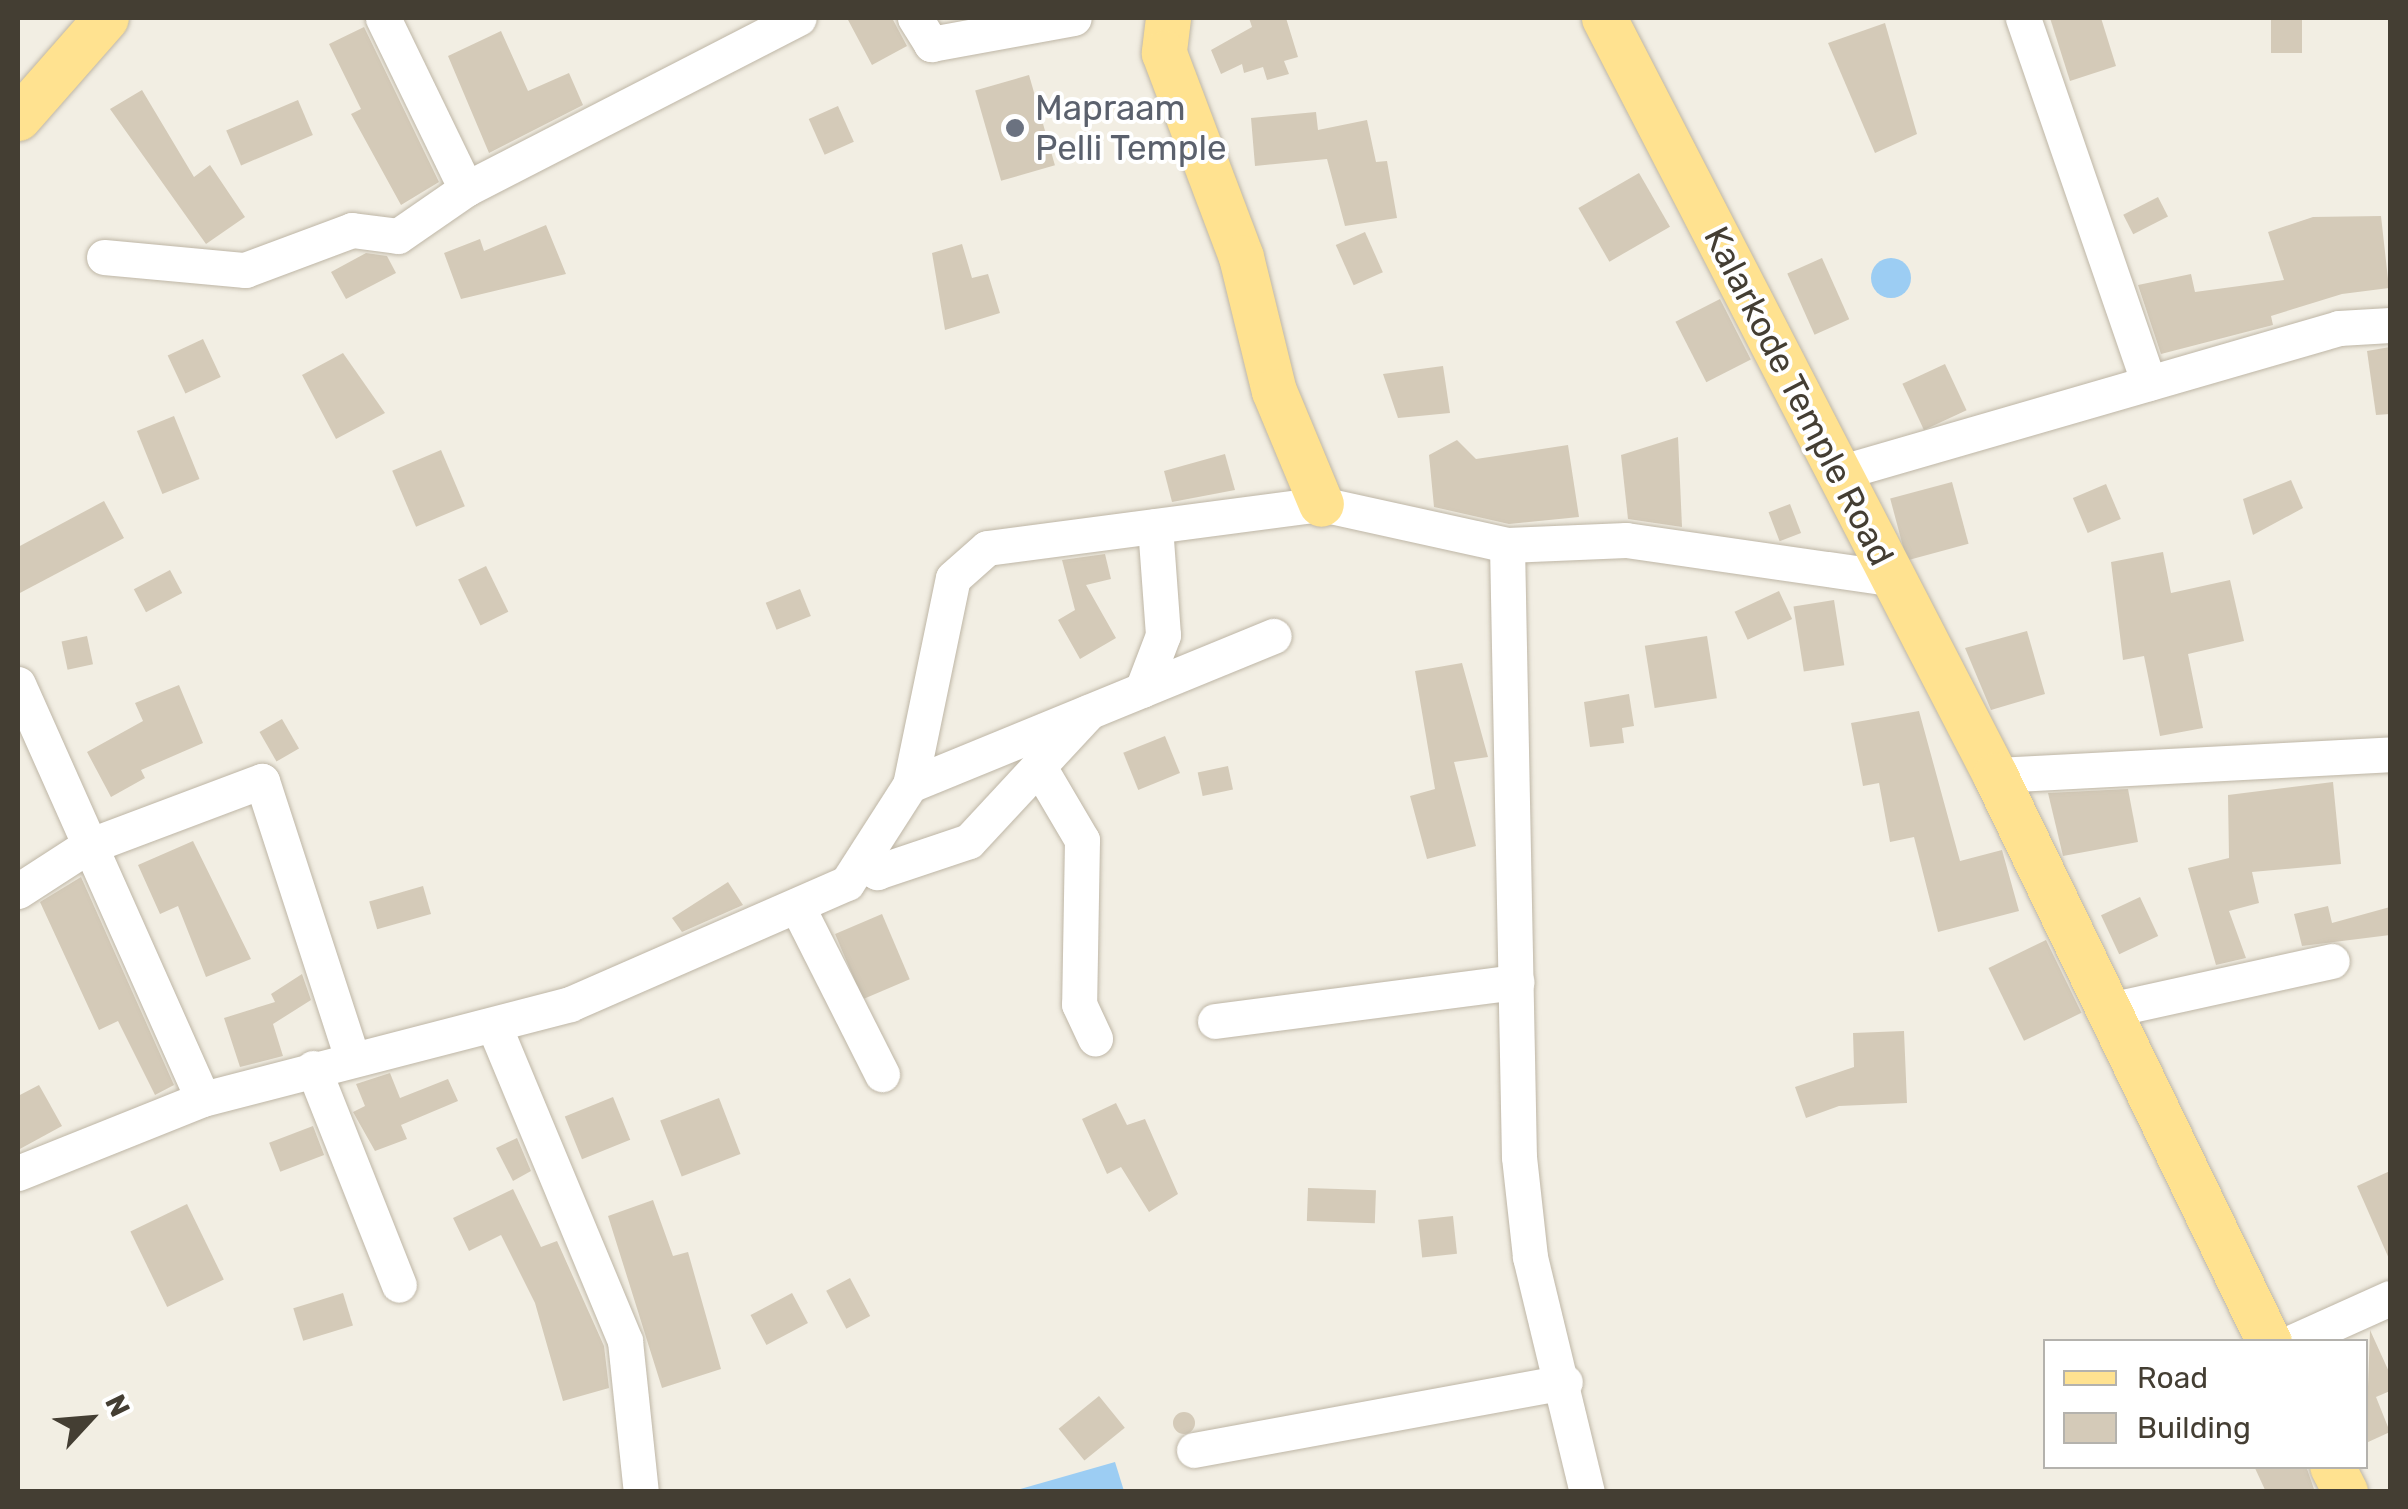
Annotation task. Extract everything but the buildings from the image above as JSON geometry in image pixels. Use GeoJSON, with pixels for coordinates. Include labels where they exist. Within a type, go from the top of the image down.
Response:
{"type":"FeatureCollection","features":[{"type":"Feature","properties":{"kind":"main road"},"geometry":{"type":"LineString","coordinates":[[18,118],[106,18]]}},
{"type":"Feature","properties":{"kind":"main road"},"geometry":{"type":"LineString","coordinates":[[1168,18],[1164,53],[1242,258],[1274,391],[1322,504]]}},
{"type":"Feature","properties":{"kind":"main road","name":"Kalarkode Temple Road"},"geometry":{"type":"LineString","coordinates":[[1604,18],[1842,472],[1890,578],[1995,775],[2268,1339]]}},
{"type":"Feature","properties":{"kind":"main road"},"geometry":{"type":"LineString","coordinates":[[2333,1469],[2344,1492]]}},
{"type":"Feature","properties":{"kind":"street"},"geometry":{"type":"LineString","coordinates":[[383,18],[466,189]]}},
{"type":"Feature","properties":{"kind":"street"},"geometry":{"type":"LineString","coordinates":[[104,257],[245,270],[352,230],[398,236],[466,189],[799,18]]}},
{"type":"Feature","properties":{"kind":"street"},"geometry":{"type":"LineString","coordinates":[[916,18],[931,44],[1074,18]]}},
{"type":"Feature","properties":{"kind":"street"},"geometry":{"type":"LineString","coordinates":[[2023,18],[2149,382]]}},
{"type":"Feature","properties":{"kind":"street"},"geometry":{"type":"LineString","coordinates":[[1842,472],[2339,328],[2390,325]]}},
{"type":"Feature","properties":{"kind":"street"},"geometry":{"type":"LineString","coordinates":[[18,1173],[203,1099],[352,1058],[494,1026],[799,910],[866,866],[910,785],[959,564],[987,548],[1322,504],[1506,545],[1626,540],[1890,578]]}},
{"type":"Feature","properties":{"kind":"street"},"geometry":{"type":"LineString","coordinates":[[1142,690],[1163,636],[1154,526]]}},
{"type":"Feature","properties":{"kind":"street"},"geometry":{"type":"LineString","coordinates":[[1506,545],[1516,982],[1530,1257],[1565,1382],[1588,1492]]}},
{"type":"Feature","properties":{"kind":"street"},"geometry":{"type":"LineString","coordinates":[[910,785],[1274,636]]}},
{"type":"Feature","properties":{"kind":"street"},"geometry":{"type":"LineString","coordinates":[[18,684],[86,847],[203,1099]]}},
{"type":"Feature","properties":{"kind":"street"},"geometry":{"type":"LineString","coordinates":[[866,866],[878,872],[969,840],[1042,772],[1090,712]]}},
{"type":"Feature","properties":{"kind":"street"},"geometry":{"type":"LineString","coordinates":[[1995,775],[2390,754]]}},
{"type":"Feature","properties":{"kind":"street"},"geometry":{"type":"LineString","coordinates":[[1042,772],[1082,840],[1079,1004],[1095,1039]]}},
{"type":"Feature","properties":{"kind":"street"},"geometry":{"type":"LineString","coordinates":[[18,891],[86,847],[262,781],[352,1058]]}},
{"type":"Feature","properties":{"kind":"street"},"geometry":{"type":"LineString","coordinates":[[799,910],[882,1074]]}},
{"type":"Feature","properties":{"kind":"street"},"geometry":{"type":"LineString","coordinates":[[2109,1010],[2332,961]]}},
{"type":"Feature","properties":{"kind":"street"},"geometry":{"type":"LineString","coordinates":[[1215,1021],[1516,982]]}},
{"type":"Feature","properties":{"kind":"street"},"geometry":{"type":"LineString","coordinates":[[494,1026],[625,1341],[641,1492]]}},
{"type":"Feature","properties":{"kind":"street"},"geometry":{"type":"LineString","coordinates":[[314,1068],[399,1284]]}},
{"type":"Feature","properties":{"kind":"street"},"geometry":{"type":"LineString","coordinates":[[2299,1339],[2390,1298]]}},
{"type":"Feature","properties":{"kind":"street"},"geometry":{"type":"LineString","coordinates":[[1194,1450],[1565,1382]]}},
{"type":"Feature","properties":{"kind":"water"},"geometry":{"type":"Polygon","coordinates":[[[1891,258],[1905,264],[1911,278],[1905,292],[1891,298],[1877,292],[1871,278],[1877,264],[1891,258]]]}},
{"type":"Feature","properties":{"kind":"water"},"geometry":{"type":"Polygon","coordinates":[[[1115,1462],[1124,1491],[1013,1491],[1115,1462]]]}},
{"type":"Feature","properties":{"kind":"place","name":"Mapraam Pelli Temple"},"geometry":{"type":"Point","coordinates":[1015,128]}}]}
